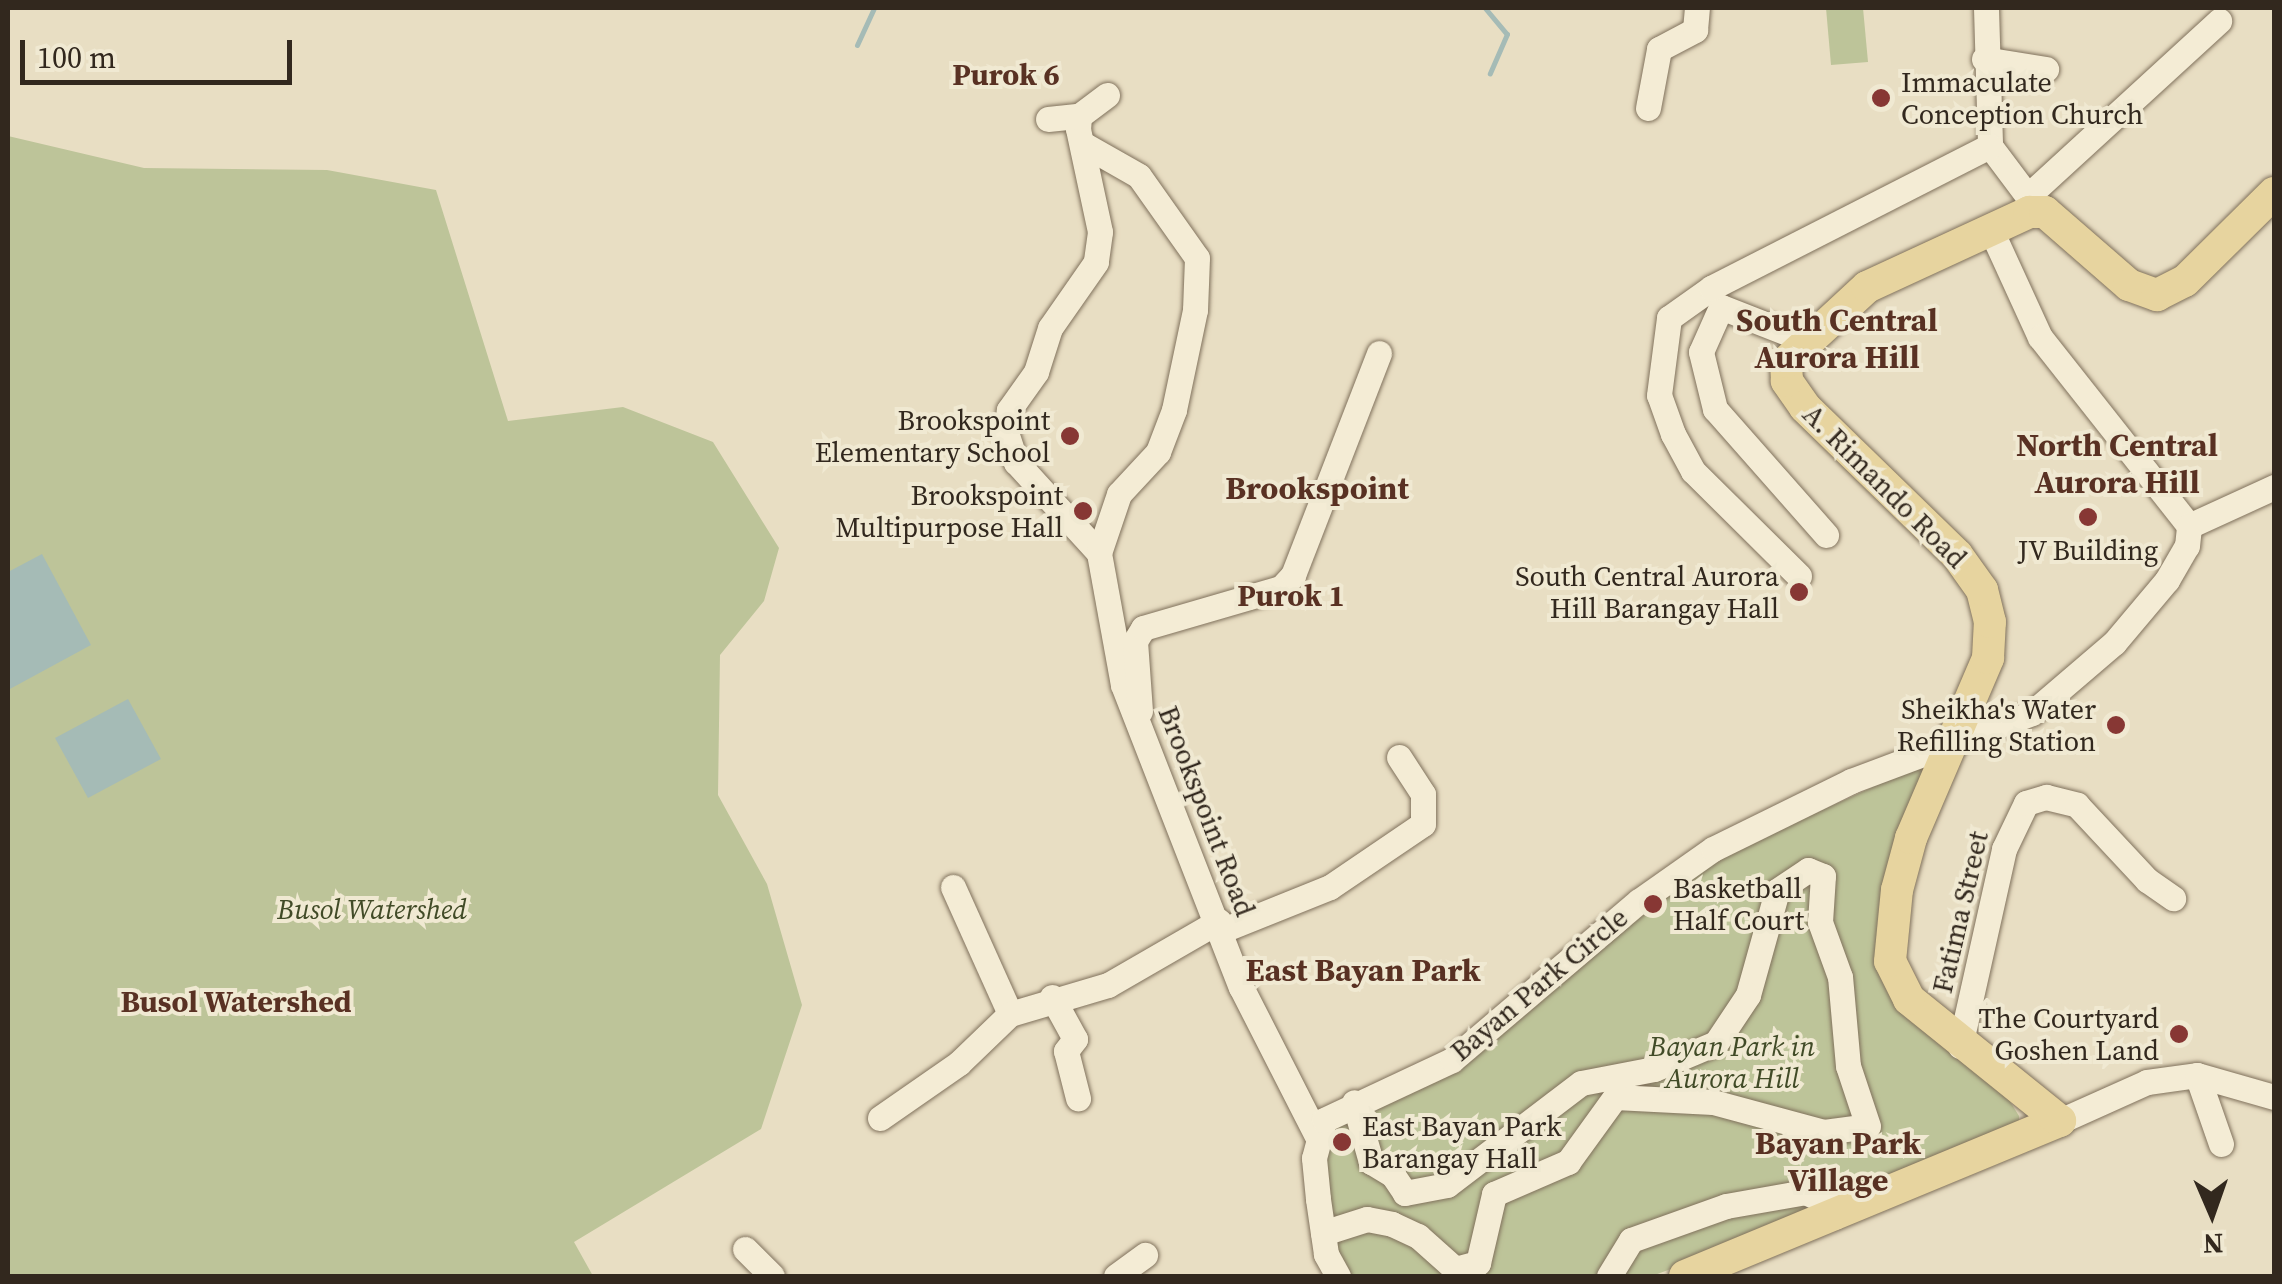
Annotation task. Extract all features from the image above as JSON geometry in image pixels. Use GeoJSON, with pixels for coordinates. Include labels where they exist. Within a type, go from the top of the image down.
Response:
{"type":"FeatureCollection","features":[{"type":"Feature","properties":{"kind":"main road"},"geometry":{"type":"LineString","coordinates":[[1800,345],[1868,287],[2033,203],[2128,285],[2157,294],[2185,280],[2274,194]]}},
{"type":"Feature","properties":{"kind":"main road","name":"A. Rimando Road"},"geometry":{"type":"LineString","coordinates":[[1800,345],[1786,362],[1794,394],[1958,554],[1982,590],[1990,622],[1988,658],[1911,838],[1889,938],[1896,982],[1960,1046],[2010,1083],[2028,1112],[2046,1129]]}},
{"type":"Feature","properties":{"kind":"main road"},"geometry":{"type":"LineString","coordinates":[[1686,1276],[2046,1129]]}},
{"type":"Feature","properties":{"kind":"street"},"geometry":{"type":"LineString","coordinates":[[1648,108],[1658,49],[1695,30],[1696,8]]}},
{"type":"Feature","properties":{"kind":"street"},"geometry":{"type":"LineString","coordinates":[[1986,8],[1984,59],[1990,146],[2033,203],[2219,21]]}},
{"type":"Feature","properties":{"kind":"street"},"geometry":{"type":"LineString","coordinates":[[1984,59],[2046,69]]}},
{"type":"Feature","properties":{"kind":"street"},"geometry":{"type":"LineString","coordinates":[[1048,120],[1079,116],[1106,95]]}},
{"type":"Feature","properties":{"kind":"street"},"geometry":{"type":"LineString","coordinates":[[1079,116],[1083,144],[1100,249],[1050,328],[1036,372],[1009,410],[1006,432],[1016,462],[1099,553],[1119,494],[1158,452],[1174,410],[1198,258],[1139,176],[1083,144]]}},
{"type":"Feature","properties":{"kind":"street"},"geometry":{"type":"LineString","coordinates":[[1799,576],[1693,471],[1673,434],[1659,395],[1669,318],[1711,288],[1990,146]]}},
{"type":"Feature","properties":{"kind":"street"},"geometry":{"type":"LineString","coordinates":[[1990,228],[2040,338],[2189,526],[2274,487]]}},
{"type":"Feature","properties":{"kind":"street"},"geometry":{"type":"LineString","coordinates":[[1800,345],[1790,334],[1721,308],[1701,352],[1715,409],[1826,535]]}},
{"type":"Feature","properties":{"kind":"street"},"geometry":{"type":"LineString","coordinates":[[1140,717],[1135,640],[1143,628],[1281,588],[1293,575],[1379,353]]}},
{"type":"Feature","properties":{"kind":"street","name":"Bayan Park Circle"},"geometry":{"type":"LineString","coordinates":[[1317,1136],[1324,1120],[1354,1102],[1452,1060],[1638,901],[1712,849],[1851,781],[2032,713],[2114,643],[2167,580],[2187,546],[2189,526]]}},
{"type":"Feature","properties":{"kind":"street","name":"Brookspoint Road"},"geometry":{"type":"LineString","coordinates":[[1099,553],[1123,685],[1140,717],[1241,987],[1317,1136]]}},
{"type":"Feature","properties":{"kind":"street"},"geometry":{"type":"LineString","coordinates":[[880,1118],[959,1063],[1010,1014],[1052,997],[1108,985],[1221,925],[1330,887],[1423,824],[1423,794],[1399,757]]}},
{"type":"Feature","properties":{"kind":"street","name":"Fatima Street"},"geometry":{"type":"LineString","coordinates":[[1960,1046],[2004,848],[2026,803],[2046,797],[2077,806],[2147,880],[2173,898]]}},
{"type":"Feature","properties":{"kind":"street"},"geometry":{"type":"LineString","coordinates":[[1323,1233],[1380,1222],[1418,1236],[1454,1269],[1478,1263],[1494,1194],[1568,1162],[1615,1097],[1713,1102],[1824,1132],[1860,1132],[1868,1126],[1848,1066],[1840,978],[1820,922],[1822,876],[1808,870],[1776,891],[1748,995],[1716,1042],[1654,1069],[1580,1083],[1447,1185],[1405,1193],[1393,1175],[1371,1162],[1354,1102]]}},
{"type":"Feature","properties":{"kind":"street"},"geometry":{"type":"LineString","coordinates":[[953,887],[1010,1014]]}},
{"type":"Feature","properties":{"kind":"street"},"geometry":{"type":"LineString","coordinates":[[1052,997],[1075,1039],[1066,1051],[1078,1098]]}},
{"type":"Feature","properties":{"kind":"street"},"geometry":{"type":"LineString","coordinates":[[2197,1075],[2221,1144]]}},
{"type":"Feature","properties":{"kind":"street"},"geometry":{"type":"LineString","coordinates":[[2046,1129],[2147,1082],[2197,1075],[2274,1098]]}},
{"type":"Feature","properties":{"kind":"street"},"geometry":{"type":"LineString","coordinates":[[1317,1136],[1323,1233],[1338,1276]]}},
{"type":"Feature","properties":{"kind":"street"},"geometry":{"type":"LineString","coordinates":[[1609,1276],[1631,1240],[1726,1206],[1806,1192],[1829,1203],[1835,1218]]}},
{"type":"Feature","properties":{"kind":"street"},"geometry":{"type":"LineString","coordinates":[[744,1249],[772,1276]]}},
{"type":"Feature","properties":{"kind":"street"},"geometry":{"type":"LineString","coordinates":[[1116,1276],[1145,1255]]}},
{"type":"Feature","properties":{"kind":"green space"},"geometry":{"type":"Polygon","coordinates":[[[1826,8],[1863,8],[1868,62],[1831,65],[1826,8]]]}},
{"type":"Feature","properties":{"kind":"green space","name":"Busol Watershed"},"geometry":{"type":"Polygon","coordinates":[[[8,136],[144,168],[327,170],[436,190],[508,421],[623,407],[713,442],[779,548],[764,601],[720,655],[718,795],[767,884],[802,1005],[761,1129],[574,1242],[593,1276],[8,1276],[8,136]]]}},
{"type":"Feature","properties":{"kind":"green space","name":"Bayan Park in Aurora Hill"},"geometry":{"type":"Polygon","coordinates":[[[1928,762],[1879,938],[2003,1090],[2019,1116],[2019,1139],[1652,1276],[1354,1276],[1346,1271],[1335,1243],[1325,1157],[1336,1123],[1389,1097],[1717,858],[1928,762]]]}},
{"type":"Feature","properties":{"kind":"water"},"geometry":{"type":"Polygon","coordinates":[[[42,554],[91,645],[8,690],[8,572],[42,554]]]}},
{"type":"Feature","properties":{"kind":"water"},"geometry":{"type":"Polygon","coordinates":[[[128,699],[161,759],[88,798],[55,738],[128,699]]]}},
{"type":"Feature","properties":{"kind":"waterway"},"geometry":{"type":"LineString","coordinates":[[857,45],[874,8]]}},
{"type":"Feature","properties":{"kind":"waterway"},"geometry":{"type":"LineString","coordinates":[[1485,8],[1507,34],[1490,73]]}},
{"type":"Feature","properties":{"kind":"place","name":"Immaculate Conception Church"},"geometry":{"type":"Point","coordinates":[1881,98]}},
{"type":"Feature","properties":{"kind":"place","name":"Brookspoint Elementary School"},"geometry":{"type":"Point","coordinates":[1070,436]}},
{"type":"Feature","properties":{"kind":"place","name":"Brookspoint Multipurpose Hall"},"geometry":{"type":"Point","coordinates":[1083,511]}},
{"type":"Feature","properties":{"kind":"place","name":"JV Building"},"geometry":{"type":"Point","coordinates":[2088,517]}},
{"type":"Feature","properties":{"kind":"place","name":"South Central Aurora Hill Barangay Hall"},"geometry":{"type":"Point","coordinates":[1799,592]}},
{"type":"Feature","properties":{"kind":"place","name":"Sheikha's Water Refilling Station"},"geometry":{"type":"Point","coordinates":[2116,725]}},
{"type":"Feature","properties":{"kind":"place","name":"Basketball Half Court"},"geometry":{"type":"Point","coordinates":[1653,904]}},
{"type":"Feature","properties":{"kind":"place","name":"The Courtyard Goshen Land"},"geometry":{"type":"Point","coordinates":[2179,1034]}},
{"type":"Feature","properties":{"kind":"place","name":"East Bayan Park Barangay Hall"},"geometry":{"type":"Point","coordinates":[1342,1142]}},
{"type":"Feature","properties":{"kind":"district","name":"Purok 6"},"geometry":{"type":"Point","coordinates":[1006,75]}},
{"type":"Feature","properties":{"kind":"district","name":"South Central Aurora Hill"},"geometry":{"type":"Point","coordinates":[1837,340]}},
{"type":"Feature","properties":{"kind":"district","name":"North Central Aurora Hill"},"geometry":{"type":"Point","coordinates":[2117,464]}},
{"type":"Feature","properties":{"kind":"district","name":"Brookspoint"},"geometry":{"type":"Point","coordinates":[1317,488]}},
{"type":"Feature","properties":{"kind":"district","name":"Purok 1"},"geometry":{"type":"Point","coordinates":[1291,596]}},
{"type":"Feature","properties":{"kind":"district","name":"East Bayan Park"},"geometry":{"type":"Point","coordinates":[1363,970]}},
{"type":"Feature","properties":{"kind":"district","name":"Busol Watershed"},"geometry":{"type":"Point","coordinates":[236,1002]}},
{"type":"Feature","properties":{"kind":"district","name":"Bayan Park Village"},"geometry":{"type":"Point","coordinates":[1838,1162]}}]}
